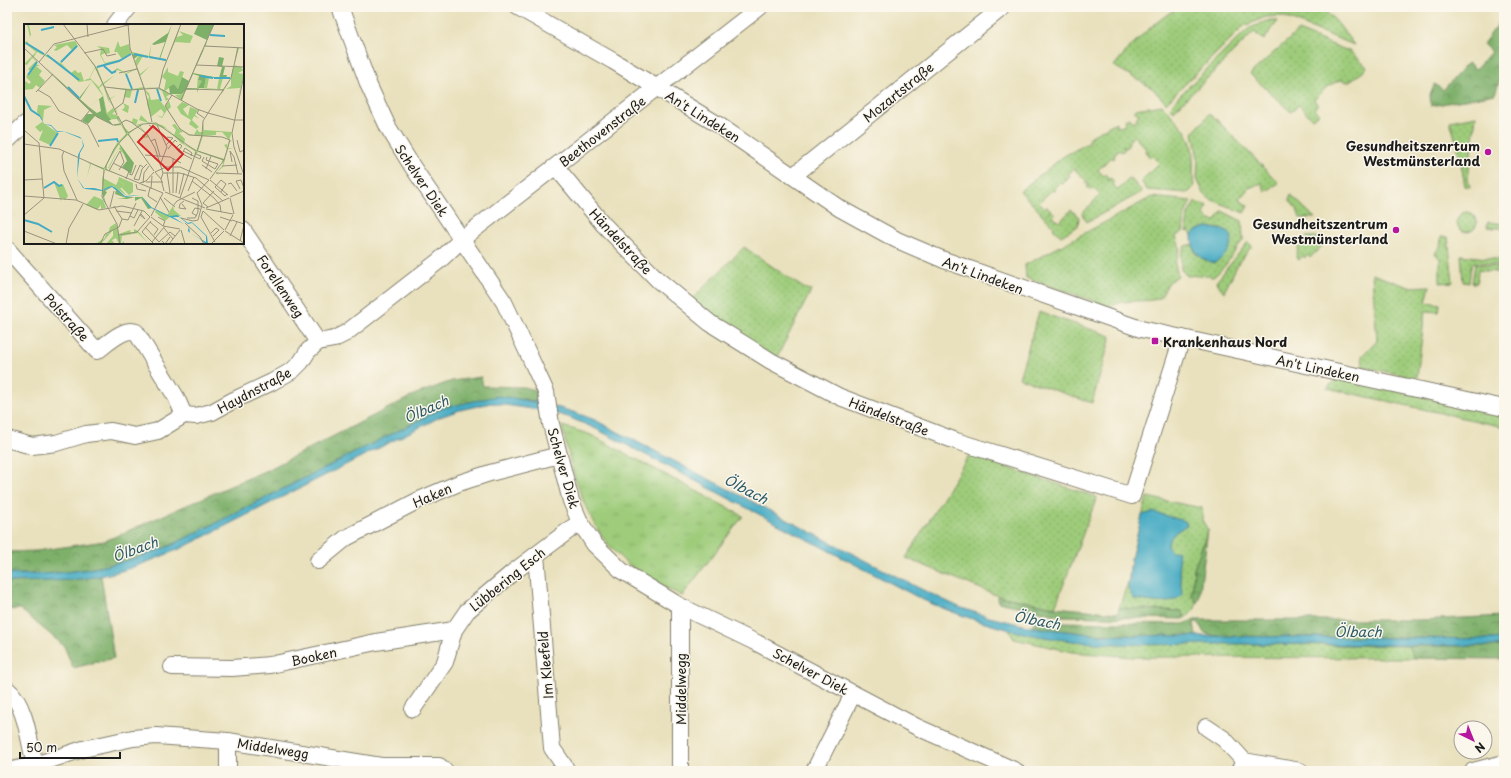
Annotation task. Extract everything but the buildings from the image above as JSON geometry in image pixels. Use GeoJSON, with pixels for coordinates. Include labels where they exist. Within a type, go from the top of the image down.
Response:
{"type":"FeatureCollection","features":[{"type":"Feature","properties":{"kind":"street"},"geometry":{"type":"LineString","coordinates":[[116,24],[129,7]]}},
{"type":"Feature","properties":{"kind":"street","name":"Schelver Diek"},"geometry":{"type":"LineString","coordinates":[[340,7],[369,86],[388,127],[412,166],[504,302],[543,385],[547,398],[551,424],[571,501],[580,522],[594,544],[622,571],[680,606],[756,643],[936,736],[1016,771]]}},
{"type":"Feature","properties":{"kind":"street","name":"An't Lindeken"},"geometry":{"type":"LineString","coordinates":[[519,7],[657,87],[717,124],[833,204],[871,227],[944,260],[1141,329],[1504,408]]}},
{"type":"Feature","properties":{"kind":"street","name":"Beethovenstraße"},"geometry":{"type":"LineString","coordinates":[[462,239],[760,7]]}},
{"type":"Feature","properties":{"kind":"street","name":"Mozartstraße"},"geometry":{"type":"LineString","coordinates":[[793,176],[1003,7]]}},
{"type":"Feature","properties":{"kind":"street"},"geometry":{"type":"LineString","coordinates":[[7,141],[24,125]]}},
{"type":"Feature","properties":{"kind":"street","name":"Händelstraße"},"geometry":{"type":"LineString","coordinates":[[556,167],[603,224],[658,280],[710,323],[771,361],[840,397],[956,441],[1132,496],[1182,338]]}},
{"type":"Feature","properties":{"kind":"street","name":"Forellenweg"},"geometry":{"type":"LineString","coordinates":[[244,231],[318,342]]}},
{"type":"Feature","properties":{"kind":"street"},"geometry":{"type":"LineString","coordinates":[[318,342],[334,339],[346,333],[440,260],[462,239]]}},
{"type":"Feature","properties":{"kind":"street","name":"Polstraße"},"geometry":{"type":"LineString","coordinates":[[7,249],[96,350],[125,332],[136,332],[176,397],[184,415]]}},
{"type":"Feature","properties":{"kind":"street","name":"Haydnstraße"},"geometry":{"type":"LineString","coordinates":[[184,415],[196,416],[212,412],[272,382],[293,370],[301,362],[308,351],[318,342]]}},
{"type":"Feature","properties":{"kind":"street"},"geometry":{"type":"LineString","coordinates":[[7,439],[32,446],[56,443],[86,434],[111,431],[135,436],[158,432],[184,415]]}},
{"type":"Feature","properties":{"kind":"street","name":"Haken"},"geometry":{"type":"LineString","coordinates":[[318,561],[346,538],[420,500],[459,483],[490,473],[559,455]]}},
{"type":"Feature","properties":{"kind":"street","name":"Lübbering Esch"},"geometry":{"type":"LineString","coordinates":[[413,710],[445,662],[454,630],[467,611],[493,588],[580,522]]}},
{"type":"Feature","properties":{"kind":"street","name":"Im Kleefeld"},"geometry":{"type":"LineString","coordinates":[[536,556],[552,748],[565,767],[566,771]]}},
{"type":"Feature","properties":{"kind":"street","name":"Middelwegg"},"geometry":{"type":"LineString","coordinates":[[680,606],[680,771]]}},
{"type":"Feature","properties":{"kind":"street","name":"Booken"},"geometry":{"type":"LineString","coordinates":[[172,667],[232,668],[270,666],[376,642],[454,630]]}},
{"type":"Feature","properties":{"kind":"street"},"geometry":{"type":"LineString","coordinates":[[7,689],[17,699],[21,708],[37,767]]}},
{"type":"Feature","properties":{"kind":"street"},"geometry":{"type":"LineString","coordinates":[[814,771],[853,694]]}},
{"type":"Feature","properties":{"kind":"street"},"geometry":{"type":"LineString","coordinates":[[1206,727],[1224,739],[1242,766],[1300,771]]}},
{"type":"Feature","properties":{"kind":"street","name":"Middelwegg"},"geometry":{"type":"LineString","coordinates":[[7,771],[37,767],[82,748],[133,738],[156,736],[228,741],[342,765],[439,766],[445,771]]}},
{"type":"Feature","properties":{"kind":"street","name":"Middelwegg"},"geometry":{"type":"LineString","coordinates":[[228,741],[228,771]]}},
{"type":"Feature","properties":{"kind":"street"},"geometry":{"type":"LineString","coordinates":[[1473,771],[1504,763]]}},
{"type":"Feature","properties":{"kind":"green space"},"geometry":{"type":"Polygon","coordinates":[[[1178,7],[1321,7],[1336,21],[1354,45],[1282,16],[1266,17],[1244,26],[1166,103],[1152,88],[1114,66],[1143,34],[1159,20],[1178,7]]]}},
{"type":"Feature","properties":{"kind":"green space"},"geometry":{"type":"Polygon","coordinates":[[[1504,16],[1504,67],[1495,94],[1431,106],[1430,95],[1435,84],[1443,90],[1468,63],[1476,69],[1491,52],[1483,44],[1504,16]]]}},
{"type":"Feature","properties":{"kind":"green space"},"geometry":{"type":"Polygon","coordinates":[[[1266,21],[1278,21],[1264,40],[1254,32],[1174,111],[1171,108],[1176,99],[1248,29],[1266,21]]]}},
{"type":"Feature","properties":{"kind":"green space"},"geometry":{"type":"Polygon","coordinates":[[[1298,31],[1351,52],[1367,67],[1363,72],[1348,82],[1340,80],[1328,86],[1314,100],[1318,105],[1314,109],[1319,114],[1312,119],[1299,105],[1291,112],[1250,74],[1298,31]]]}},
{"type":"Feature","properties":{"kind":"green space"},"geometry":{"type":"Polygon","coordinates":[[[1162,105],[1184,128],[1190,141],[1193,162],[1194,187],[1188,193],[1147,190],[1141,181],[1159,163],[1152,156],[1150,158],[1147,154],[1149,152],[1146,153],[1146,149],[1134,136],[1128,142],[1129,144],[1126,148],[1122,145],[1125,149],[1122,152],[1119,150],[1114,156],[1115,158],[1113,159],[1111,157],[1098,170],[1104,176],[1106,174],[1110,178],[1107,181],[1111,178],[1114,182],[1112,184],[1118,190],[1130,178],[1142,192],[1087,222],[1082,214],[1100,195],[1093,188],[1091,190],[1087,187],[1089,184],[1085,183],[1087,181],[1074,169],[1068,174],[1070,176],[1067,180],[1063,178],[1066,181],[1062,184],[1060,182],[1054,188],[1056,190],[1054,192],[1052,190],[1039,202],[1045,208],[1047,206],[1055,214],[1053,216],[1059,222],[1071,210],[1079,217],[1078,226],[1061,236],[1020,191],[1064,156],[1090,142],[1088,138],[1116,122],[1116,127],[1124,126],[1125,120],[1129,118],[1134,122],[1139,114],[1134,111],[1135,109],[1162,105]]]}},
{"type":"Feature","properties":{"kind":"green space"},"geometry":{"type":"Polygon","coordinates":[[[1210,113],[1279,183],[1265,192],[1262,183],[1249,188],[1239,199],[1248,206],[1244,213],[1210,199],[1204,194],[1197,179],[1198,158],[1193,133],[1210,113]]]}},
{"type":"Feature","properties":{"kind":"green space"},"geometry":{"type":"Polygon","coordinates":[[[1476,116],[1468,178],[1470,187],[1465,186],[1458,148],[1450,121],[1476,116]]]}},
{"type":"Feature","properties":{"kind":"green space"},"geometry":{"type":"Polygon","coordinates":[[[1291,195],[1315,218],[1300,218],[1297,209],[1289,200],[1291,195]]]}},
{"type":"Feature","properties":{"kind":"green space"},"geometry":{"type":"Polygon","coordinates":[[[1152,197],[1191,201],[1185,214],[1183,232],[1176,236],[1180,248],[1175,264],[1178,276],[1169,282],[1160,298],[1148,301],[1122,302],[1111,307],[1026,278],[1025,265],[1152,197]]]}},
{"type":"Feature","properties":{"kind":"green space"},"geometry":{"type":"Polygon","coordinates":[[[1195,202],[1208,206],[1204,214],[1209,220],[1216,221],[1222,211],[1242,221],[1243,240],[1226,265],[1213,277],[1199,275],[1187,276],[1181,270],[1181,255],[1185,246],[1192,244],[1196,254],[1205,260],[1222,229],[1202,228],[1192,235],[1189,231],[1186,232],[1188,214],[1195,202]]]}},
{"type":"Feature","properties":{"kind":"green space"},"geometry":{"type":"Polygon","coordinates":[[[1467,212],[1474,215],[1477,222],[1474,229],[1467,232],[1460,229],[1457,222],[1460,215],[1467,212]]]}},
{"type":"Feature","properties":{"kind":"green space"},"geometry":{"type":"Polygon","coordinates":[[[1488,222],[1504,224],[1504,229],[1487,227],[1488,222]]]}},
{"type":"Feature","properties":{"kind":"green space"},"geometry":{"type":"Polygon","coordinates":[[[1306,237],[1316,237],[1325,243],[1310,258],[1307,255],[1305,258],[1303,256],[1299,260],[1296,257],[1299,244],[1306,237]]]}},
{"type":"Feature","properties":{"kind":"green space"},"geometry":{"type":"Polygon","coordinates":[[[1441,237],[1448,237],[1453,282],[1440,283],[1440,259],[1435,253],[1440,247],[1441,237]]]}},
{"type":"Feature","properties":{"kind":"green space"},"geometry":{"type":"Polygon","coordinates":[[[1248,242],[1252,246],[1239,262],[1224,292],[1216,282],[1248,242]]]}},
{"type":"Feature","properties":{"kind":"green space"},"geometry":{"type":"Polygon","coordinates":[[[744,247],[802,287],[811,291],[776,359],[691,300],[744,247]]]}},
{"type":"Feature","properties":{"kind":"green space"},"geometry":{"type":"Polygon","coordinates":[[[1461,255],[1504,260],[1504,266],[1474,262],[1471,266],[1469,283],[1463,282],[1461,255]]]}},
{"type":"Feature","properties":{"kind":"green space"},"geometry":{"type":"Polygon","coordinates":[[[1475,264],[1504,268],[1504,273],[1478,270],[1477,283],[1472,283],[1475,264]]]}},
{"type":"Feature","properties":{"kind":"green space"},"geometry":{"type":"Polygon","coordinates":[[[1372,274],[1409,287],[1430,286],[1426,302],[1440,304],[1439,312],[1425,311],[1417,378],[1363,367],[1362,356],[1377,340],[1372,274]]]}},
{"type":"Feature","properties":{"kind":"green space"},"geometry":{"type":"Polygon","coordinates":[[[1039,312],[1111,336],[1092,403],[1019,378],[1039,312]]]}},
{"type":"Feature","properties":{"kind":"green space"},"geometry":{"type":"Polygon","coordinates":[[[481,377],[483,386],[524,387],[536,390],[537,402],[524,399],[443,408],[172,545],[152,553],[111,564],[70,572],[7,574],[7,552],[36,551],[105,541],[269,469],[416,394],[452,381],[481,377]]]}},
{"type":"Feature","properties":{"kind":"green space"},"geometry":{"type":"Polygon","coordinates":[[[1337,378],[1504,414],[1504,427],[1327,388],[1337,378]]]}},
{"type":"Feature","properties":{"kind":"green space"},"geometry":{"type":"Polygon","coordinates":[[[562,426],[589,434],[743,516],[682,596],[637,571],[620,557],[606,542],[595,525],[578,487],[562,426]]]}},
{"type":"Feature","properties":{"kind":"green space"},"geometry":{"type":"Polygon","coordinates":[[[969,455],[1097,497],[1055,607],[998,596],[906,558],[969,455]]]}},
{"type":"Feature","properties":{"kind":"green space"},"geometry":{"type":"Polygon","coordinates":[[[1147,497],[1202,508],[1202,520],[1208,530],[1194,569],[1192,596],[1197,603],[1194,610],[1186,618],[1182,611],[1119,608],[1129,579],[1131,559],[1147,497]]]}},
{"type":"Feature","properties":{"kind":"green space"},"geometry":{"type":"Polygon","coordinates":[[[1208,530],[1199,598],[1197,603],[1192,596],[1194,569],[1208,530]]]}},
{"type":"Feature","properties":{"kind":"green space"},"geometry":{"type":"Polygon","coordinates":[[[101,576],[114,658],[73,668],[64,646],[20,609],[7,610],[7,582],[70,580],[101,576]]]}},
{"type":"Feature","properties":{"kind":"green space"},"geometry":{"type":"Polygon","coordinates":[[[998,596],[1055,607],[1118,613],[1119,608],[1182,611],[1186,618],[1061,616],[998,602],[998,596]]]}},
{"type":"Feature","properties":{"kind":"green space"},"geometry":{"type":"Polygon","coordinates":[[[1504,616],[1504,639],[1216,636],[1204,633],[1198,622],[1194,622],[1196,636],[1099,635],[1032,627],[1036,618],[1059,622],[1184,624],[1193,620],[1419,620],[1504,616]]]}},
{"type":"Feature","properties":{"kind":"green space"},"geometry":{"type":"Polygon","coordinates":[[[1009,630],[1076,641],[1131,644],[1189,643],[1408,646],[1414,658],[1132,657],[1073,652],[1014,639],[1009,630]]]}},
{"type":"Feature","properties":{"kind":"green space"},"geometry":{"type":"Polygon","coordinates":[[[1408,646],[1504,646],[1504,659],[1414,658],[1408,646]]]}},
{"type":"Feature","properties":{"kind":"water"},"geometry":{"type":"Polygon","coordinates":[[[1207,227],[1228,231],[1232,237],[1227,253],[1214,263],[1200,257],[1197,254],[1192,241],[1192,235],[1196,231],[1207,227]]]}},
{"type":"Feature","properties":{"kind":"water"},"geometry":{"type":"Polygon","coordinates":[[[497,396],[547,405],[571,411],[595,420],[919,588],[959,607],[989,617],[1032,627],[1099,635],[1504,639],[1504,646],[1284,644],[1148,645],[1070,641],[1013,631],[952,612],[923,600],[596,429],[568,417],[546,411],[491,403],[460,410],[440,417],[182,548],[141,564],[110,574],[88,578],[54,581],[7,582],[7,574],[70,572],[111,564],[152,553],[172,545],[443,408],[497,396]]]}},
{"type":"Feature","properties":{"kind":"water"},"geometry":{"type":"Polygon","coordinates":[[[1153,512],[1185,521],[1187,525],[1172,536],[1167,547],[1172,552],[1178,551],[1182,594],[1172,601],[1153,602],[1134,599],[1128,589],[1131,559],[1142,515],[1153,512]]]}},
{"type":"Feature","properties":{"kind":"place","name":"Gesundheitszenrtum Westmünsterland"},"geometry":{"type":"Point","coordinates":[1488,152]}},
{"type":"Feature","properties":{"kind":"place","name":"Gesundheitszentrum Westmünsterland"},"geometry":{"type":"Point","coordinates":[1396,230]}},
{"type":"Feature","properties":{"kind":"place","name":"Krankenhaus Nord"},"geometry":{"type":"Point","coordinates":[1155,341]}},
{"type":"Feature","properties":{"kind":"water label","name":"Ölbach"},"geometry":{"type":"Point","coordinates":[426,409]}},
{"type":"Feature","properties":{"kind":"water label","name":"Ölbach"},"geometry":{"type":"Point","coordinates":[746,489]}},
{"type":"Feature","properties":{"kind":"water label","name":"Ölbach"},"geometry":{"type":"Point","coordinates":[135,549]}},
{"type":"Feature","properties":{"kind":"water label","name":"Ölbach"},"geometry":{"type":"Point","coordinates":[1037,620]}},
{"type":"Feature","properties":{"kind":"water label","name":"Ölbach"},"geometry":{"type":"Point","coordinates":[1358,631]}}]}
